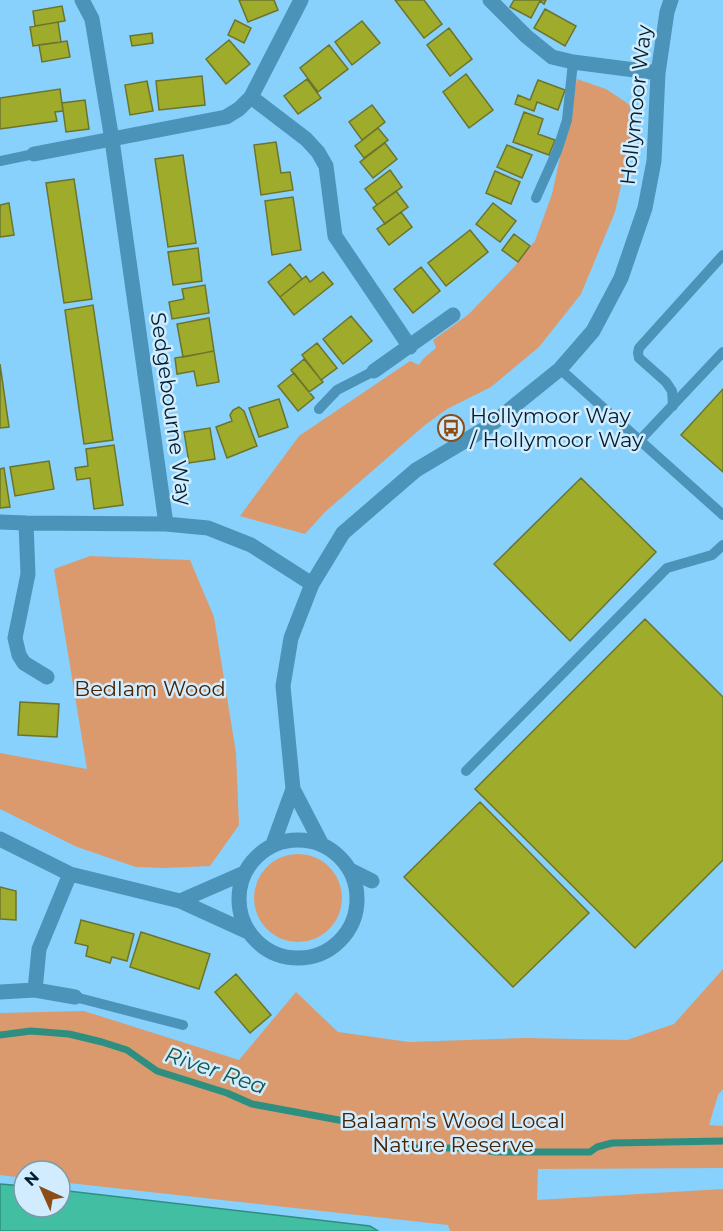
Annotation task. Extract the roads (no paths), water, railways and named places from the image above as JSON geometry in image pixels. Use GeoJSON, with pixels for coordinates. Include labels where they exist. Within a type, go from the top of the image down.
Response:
{"type":"FeatureCollection","features":[{"type":"Feature","properties":{"kind":"street","name":"Sedgebourne Way"},"geometry":{"type":"LineString","coordinates":[[82,0],[92,19],[112,140],[166,525],[208,528],[251,545],[312,584]]}},
{"type":"Feature","properties":{"kind":"street"},"geometry":{"type":"LineString","coordinates":[[34,154],[226,117],[240,109],[251,97],[301,0]]}},
{"type":"Feature","properties":{"kind":"street"},"geometry":{"type":"LineString","coordinates":[[490,0],[540,49],[552,57],[573,62],[658,73]]}},
{"type":"Feature","properties":{"kind":"street","name":"Hollymoor Way"},"geometry":{"type":"LineString","coordinates":[[322,844],[293,789],[283,686],[291,638],[312,584],[343,533],[416,470],[488,427],[560,369],[593,331],[621,278],[645,208],[654,161],[658,73],[667,12],[671,0]]}},
{"type":"Feature","properties":{"kind":"street"},"geometry":{"type":"LineString","coordinates":[[251,97],[306,139],[318,152],[326,166],[335,236],[410,347]]}},
{"type":"Feature","properties":{"kind":"street"},"geometry":{"type":"LineString","coordinates":[[374,371],[453,315]]}},
{"type":"Feature","properties":{"kind":"street"},"geometry":{"type":"LineString","coordinates":[[0,522],[166,525]]}},
{"type":"Feature","properties":{"kind":"street"},"geometry":{"type":"LineString","coordinates":[[26,523],[28,574],[15,638],[19,655],[24,663],[47,677]]}},
{"type":"Feature","properties":{"kind":"street","name":"Hollymoor Way"},"geometry":{"type":"LineString","coordinates":[[273,844],[293,789]]}},
{"type":"Feature","properties":{"kind":"street"},"geometry":{"type":"LineString","coordinates":[[0,838],[70,874],[180,901],[248,932],[262,946],[279,955],[298,959],[316,956],[334,947],[362,914],[355,879],[346,862],[332,849],[322,844],[293,839],[273,844],[256,856],[244,873],[239,892],[240,913],[248,932]]}},
{"type":"Feature","properties":{"kind":"street"},"geometry":{"type":"LineString","coordinates":[[350,870],[372,881]]}},
{"type":"Feature","properties":{"kind":"street"},"geometry":{"type":"LineString","coordinates":[[180,901],[244,873]]}},
{"type":"Feature","properties":{"kind":"street"},"geometry":{"type":"LineString","coordinates":[[35,990],[39,949],[70,874]]}},
{"type":"Feature","properties":{"kind":"street"},"geometry":{"type":"LineString","coordinates":[[0,992],[35,990],[75,997]]}},
{"type":"Feature","properties":{"kind":"lane"},"geometry":{"type":"LineString","coordinates":[[536,198],[557,151],[567,120],[573,62]]}},
{"type":"Feature","properties":{"kind":"lane"},"geometry":{"type":"LineString","coordinates":[[0,161],[34,154]]}},
{"type":"Feature","properties":{"kind":"lane"},"geometry":{"type":"LineString","coordinates":[[673,406],[672,390],[639,358],[639,348],[723,255]]}},
{"type":"Feature","properties":{"kind":"lane"},"geometry":{"type":"LineString","coordinates":[[640,440],[723,352]]}},
{"type":"Feature","properties":{"kind":"lane"},"geometry":{"type":"LineString","coordinates":[[560,369],[723,515]]}},
{"type":"Feature","properties":{"kind":"lane"},"geometry":{"type":"LineString","coordinates":[[319,409],[337,390],[374,371]]}},
{"type":"Feature","properties":{"kind":"lane"},"geometry":{"type":"LineString","coordinates":[[466,771],[667,568],[712,555],[723,545]]}},
{"type":"Feature","properties":{"kind":"lane"},"geometry":{"type":"LineString","coordinates":[[75,997],[183,1025]]}},
{"type":"Feature","properties":{"kind":"waterway","name":"River Rea"},"geometry":{"type":"LineString","coordinates":[[0,1035],[31,1031],[69,1034],[102,1042],[127,1050],[157,1071],[227,1093],[252,1104],[355,1123]]}},
{"type":"Feature","properties":{"kind":"waterway","name":"River Rea"},"geometry":{"type":"LineString","coordinates":[[387,1141],[401,1148],[475,1148],[495,1152],[590,1152],[597,1147],[612,1143],[723,1141]]}},
{"type":"Feature","properties":{"kind":"place","name":"Hollymoor Way / Hollymoor Way"},"geometry":{"type":"Point","coordinates":[451,428]}},
{"type":"Feature","properties":{"kind":"park label","name":"Bedlam Wood"},"geometry":{"type":"Point","coordinates":[150,689]}},
{"type":"Feature","properties":{"kind":"park label","name":"Balaam's Wood Local Nature Reserve"},"geometry":{"type":"Point","coordinates":[453,1133]}}]}
